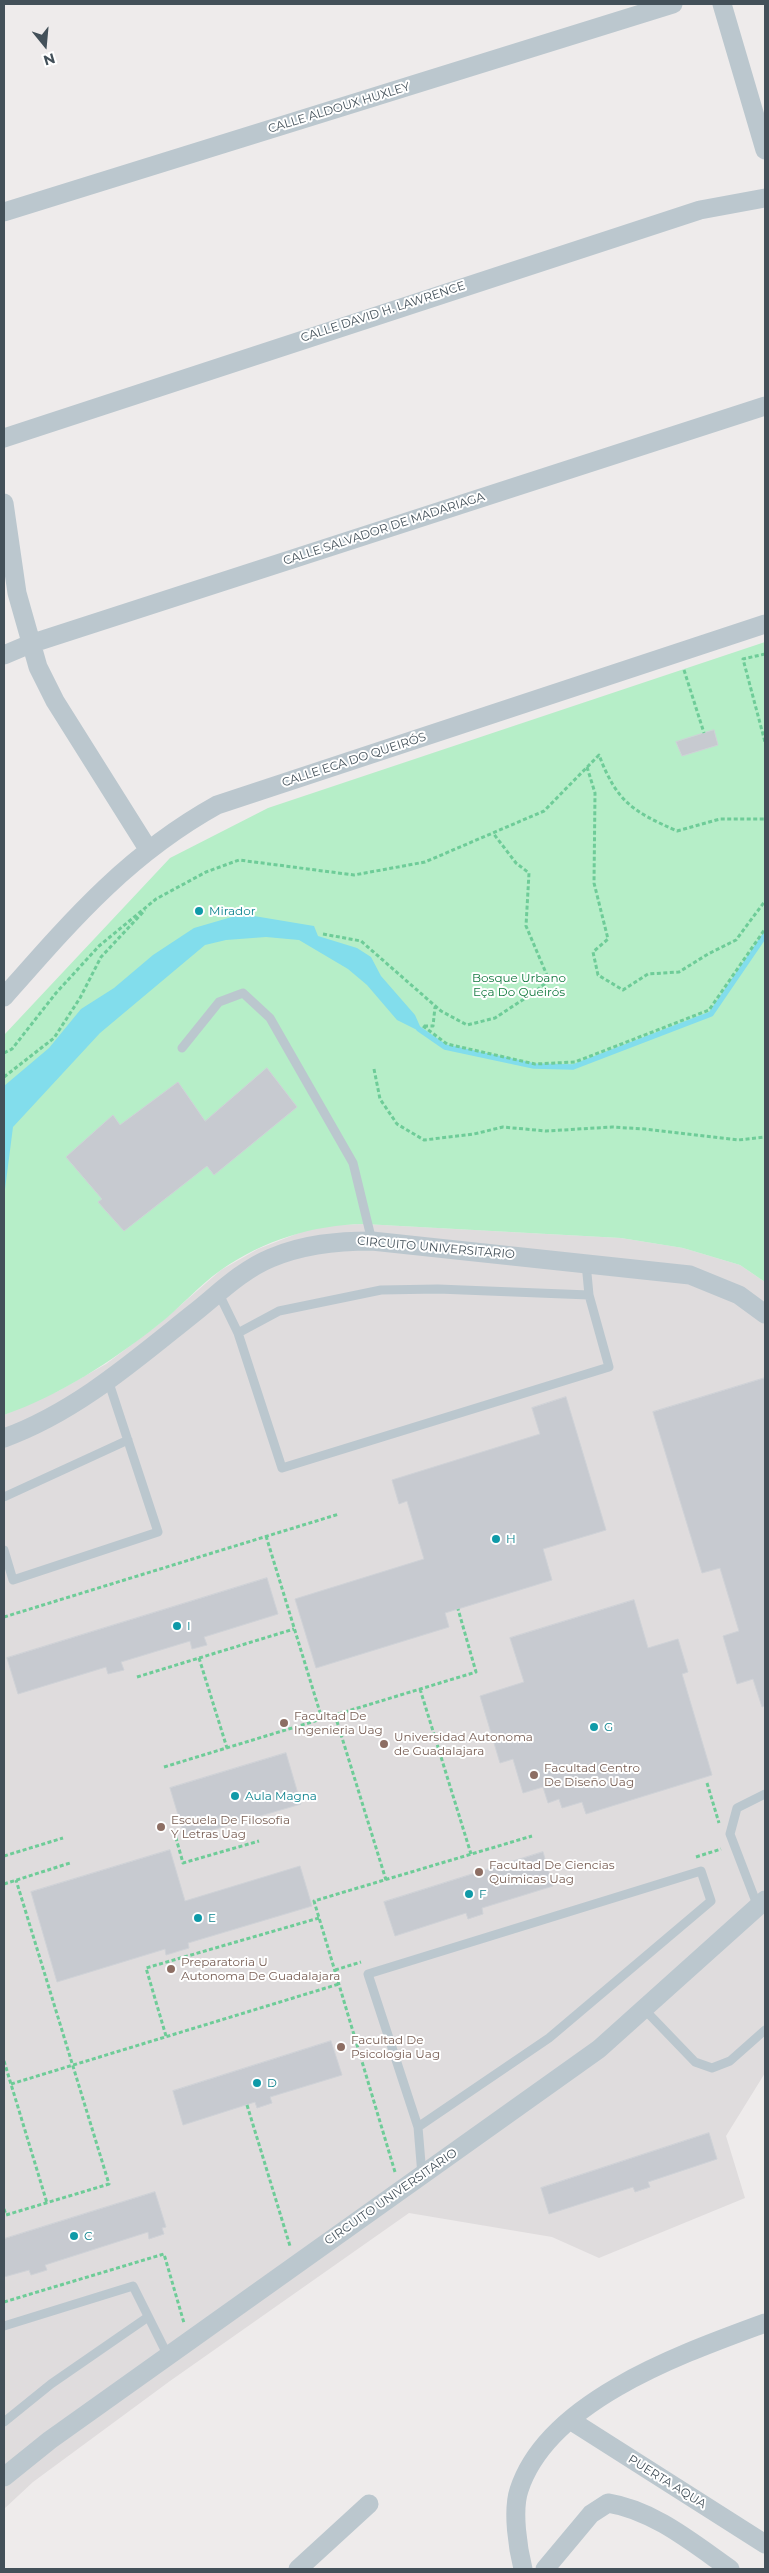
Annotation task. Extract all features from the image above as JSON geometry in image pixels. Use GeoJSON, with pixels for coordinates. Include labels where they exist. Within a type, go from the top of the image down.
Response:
{"type":"FeatureCollection","features":[{"type":"Feature","properties":{"kind":"street","name":"CALLE ALDOUX HUXLEY"},"geometry":{"type":"LineString","coordinates":[[4,212],[674,4]]}},
{"type":"Feature","properties":{"kind":"street"},"geometry":{"type":"LineString","coordinates":[[722,4],[765,150]]}},
{"type":"Feature","properties":{"kind":"street","name":"CALLE DAVID H. LAWRENCE"},"geometry":{"type":"LineString","coordinates":[[4,438],[700,210],[765,198]]}},
{"type":"Feature","properties":{"kind":"street","name":"CALLE SALVADOR DE MADARIAGA"},"geometry":{"type":"LineString","coordinates":[[4,656],[30,644],[765,406]]}},
{"type":"Feature","properties":{"kind":"street"},"geometry":{"type":"LineString","coordinates":[[4,503],[17,593],[30,644],[55,701],[148,849]]}},
{"type":"Feature","properties":{"kind":"street","name":"CALLE ECA DO QUEIRÓS"},"geometry":{"type":"LineString","coordinates":[[4,997],[81,909],[148,849],[179,826],[217,805],[765,624]]}},
{"type":"Feature","properties":{"kind":"street","name":"CIRCUITO UNIVERSITARIO"},"geometry":{"type":"LineString","coordinates":[[4,1438],[67,1407],[108,1380],[219,1294],[236,1278],[271,1258],[307,1246],[339,1241],[372,1241],[586,1262],[690,1275],[739,1295],[765,1314]]}},
{"type":"Feature","properties":{"kind":"street","name":"CIRCUITO UNIVERSITARIO"},"geometry":{"type":"LineString","coordinates":[[4,2477],[50,2440],[599,2049],[762,1904]]}},
{"type":"Feature","properties":{"kind":"street"},"geometry":{"type":"LineString","coordinates":[[523,2569],[516,2544],[518,2492],[538,2452],[570,2420],[635,2377],[687,2351],[765,2323]]}},
{"type":"Feature","properties":{"kind":"street","name":"PUERTA AQUA"},"geometry":{"type":"LineString","coordinates":[[570,2420],[765,2544]]}},
{"type":"Feature","properties":{"kind":"street"},"geometry":{"type":"LineString","coordinates":[[545,2569],[591,2514],[608,2502],[630,2506],[677,2533],[730,2569]]}},
{"type":"Feature","properties":{"kind":"street"},"geometry":{"type":"LineString","coordinates":[[298,2569],[369,2504]]}},
{"type":"Feature","properties":{"kind":"lane"},"geometry":{"type":"LineString","coordinates":[[182,1048],[219,1002],[243,993],[270,1018],[354,1164],[372,1241]]}},
{"type":"Feature","properties":{"kind":"lane"},"geometry":{"type":"LineString","coordinates":[[219,1294],[238,1333],[282,1468],[609,1367],[589,1295],[586,1262]]}},
{"type":"Feature","properties":{"kind":"lane"},"geometry":{"type":"LineString","coordinates":[[238,1333],[279,1311],[381,1290],[438,1289],[589,1295]]}},
{"type":"Feature","properties":{"kind":"lane"},"geometry":{"type":"LineString","coordinates":[[4,1550],[14,1580],[158,1532],[108,1380]]}},
{"type":"Feature","properties":{"kind":"lane"},"geometry":{"type":"LineString","coordinates":[[4,1497],[128,1440]]}},
{"type":"Feature","properties":{"kind":"lane"},"geometry":{"type":"LineString","coordinates":[[762,1904],[730,1834],[737,1808],[765,1794]]}},
{"type":"Feature","properties":{"kind":"lane"},"geometry":{"type":"LineString","coordinates":[[418,2127],[549,2038],[711,1901],[701,1871],[368,1974],[418,2127],[422,2175]]}},
{"type":"Feature","properties":{"kind":"lane"},"geometry":{"type":"LineString","coordinates":[[644,2009],[695,2062],[712,2068],[730,2061],[765,2030]]}},
{"type":"Feature","properties":{"kind":"lane"},"geometry":{"type":"LineString","coordinates":[[4,2326],[133,2286],[168,2356]]}},
{"type":"Feature","properties":{"kind":"lane"},"geometry":{"type":"LineString","coordinates":[[4,2422],[52,2384],[148,2317]]}},
{"type":"Feature","properties":{"kind":"path"},"geometry":{"type":"LineString","coordinates":[[678,653],[704,733]]}},
{"type":"Feature","properties":{"kind":"path"},"geometry":{"type":"LineString","coordinates":[[765,654],[743,659],[765,742]]}},
{"type":"Feature","properties":{"kind":"path"},"geometry":{"type":"LineString","coordinates":[[4,1053],[12,1049],[56,993],[99,946],[156,899],[206,872],[239,860],[354,875],[425,862],[544,811],[599,755],[609,782],[627,805],[677,831],[720,819],[765,819]]}},
{"type":"Feature","properties":{"kind":"path"},"geometry":{"type":"LineString","coordinates":[[587,767],[595,794],[594,883],[608,939],[593,952],[598,975],[623,990],[648,974],[679,972],[736,940],[765,901]]}},
{"type":"Feature","properties":{"kind":"path"},"geometry":{"type":"LineString","coordinates":[[323,934],[361,941],[441,1011],[468,1024],[496,1018],[549,980],[526,926],[529,873],[516,863],[493,833]]}},
{"type":"Feature","properties":{"kind":"path"},"geometry":{"type":"LineString","coordinates":[[4,1077],[54,1038],[80,998],[101,957],[156,899]]}},
{"type":"Feature","properties":{"kind":"path"},"geometry":{"type":"LineString","coordinates":[[436,1006],[433,1026],[423,1026],[447,1044],[535,1064],[575,1062],[709,1010],[765,929]]}},
{"type":"Feature","properties":{"kind":"path"},"geometry":{"type":"LineString","coordinates":[[374,1069],[380,1099],[397,1124],[424,1140],[474,1134],[503,1127],[546,1131],[612,1127],[738,1140],[765,1137]]}},
{"type":"Feature","properties":{"kind":"path"},"geometry":{"type":"LineString","coordinates":[[4,1616],[339,1514]]}},
{"type":"Feature","properties":{"kind":"path"},"geometry":{"type":"LineString","coordinates":[[266,1536],[322,1719]]}},
{"type":"Feature","properties":{"kind":"path"},"geometry":{"type":"LineString","coordinates":[[164,1767],[476,1672],[458,1609]]}},
{"type":"Feature","properties":{"kind":"path"},"geometry":{"type":"LineString","coordinates":[[137,1677],[294,1628]]}},
{"type":"Feature","properties":{"kind":"path"},"geometry":{"type":"LineString","coordinates":[[199,1658],[226,1748]]}},
{"type":"Feature","properties":{"kind":"path"},"geometry":{"type":"LineString","coordinates":[[420,1689],[471,1854]]}},
{"type":"Feature","properties":{"kind":"path"},"geometry":{"type":"LineString","coordinates":[[336,1714],[386,1880]]}},
{"type":"Feature","properties":{"kind":"path"},"geometry":{"type":"LineString","coordinates":[[174,1831],[183,1863],[260,1840]]}},
{"type":"Feature","properties":{"kind":"path"},"geometry":{"type":"LineString","coordinates":[[4,1856],[63,1838]]}},
{"type":"Feature","properties":{"kind":"path"},"geometry":{"type":"LineString","coordinates":[[4,1884],[70,1863]]}},
{"type":"Feature","properties":{"kind":"path"},"geometry":{"type":"LineString","coordinates":[[4,2209],[6,2215],[109,2184],[16,1880]]}},
{"type":"Feature","properties":{"kind":"path"},"geometry":{"type":"LineString","coordinates":[[166,2036],[146,1968],[319,1918]]}},
{"type":"Feature","properties":{"kind":"path"},"geometry":{"type":"LineString","coordinates":[[11,2084],[339,1984]]}},
{"type":"Feature","properties":{"kind":"path"},"geometry":{"type":"LineString","coordinates":[[4,2061],[6,2075],[11,2084],[48,2203]]}},
{"type":"Feature","properties":{"kind":"path"},"geometry":{"type":"LineString","coordinates":[[247,2105],[290,2247]]}},
{"type":"Feature","properties":{"kind":"path"},"geometry":{"type":"LineString","coordinates":[[4,2302],[164,2254],[184,2324]]}},
{"type":"Feature","properties":{"kind":"shaded area","name":"Universidad Autonoma de Guadalajara"},"geometry":{"type":"Polygon","coordinates":[[[364,1224],[621,1238],[683,1248],[740,1265],[765,1282],[765,2073],[726,2136],[745,2198],[599,2258],[552,2237],[409,2213],[170,2381],[33,2482],[4,2509],[4,1415],[60,1390],[106,1364],[159,1324],[221,1270],[258,1249],[304,1231],[332,1225],[364,1224]]]}},
{"type":"Feature","properties":{"kind":"green space","name":"Bosque Urbano Eça Do Queirós"},"geometry":{"type":"Polygon","coordinates":[[[765,642],[765,1282],[740,1265],[683,1248],[621,1238],[364,1224],[326,1227],[290,1236],[237,1259],[213,1276],[158,1325],[122,1352],[45,1398],[4,1415],[4,1035],[170,858],[268,808],[765,642]]]}},
{"type":"Feature","properties":{"kind":"water"},"geometry":{"type":"Polygon","coordinates":[[[242,914],[314,926],[318,936],[357,948],[371,957],[381,976],[415,1015],[423,1033],[397,1020],[367,985],[348,969],[299,940],[266,937],[226,940],[205,945],[100,1033],[13,1127],[4,1197],[4,1086],[49,1048],[81,1009],[114,988],[153,955],[194,928],[242,914]]]}},
{"type":"Feature","properties":{"kind":"building"},"geometry":{"type":"Polygon","coordinates":[[[714,730],[718,745],[682,756],[676,742],[714,730]]]}},
{"type":"Feature","properties":{"kind":"building"},"geometry":{"type":"Polygon","coordinates":[[[267,1068],[297,1107],[214,1175],[207,1166],[124,1231],[98,1202],[102,1199],[66,1157],[113,1115],[120,1125],[178,1082],[205,1121],[267,1068]]]}},
{"type":"Feature","properties":{"kind":"building"},"geometry":{"type":"Polygon","coordinates":[[[765,1378],[765,1706],[762,1707],[753,1679],[737,1684],[723,1636],[739,1631],[720,1568],[702,1573],[653,1412],[765,1378]]]}},
{"type":"Feature","properties":{"kind":"building","name":"H"},"geometry":{"type":"Polygon","coordinates":[[[566,1397],[606,1530],[543,1549],[552,1580],[445,1613],[449,1627],[316,1668],[295,1599],[424,1559],[407,1501],[399,1504],[392,1480],[540,1434],[532,1408],[566,1397]]]}},
{"type":"Feature","properties":{"kind":"building","name":"I"},"geometry":{"type":"Polygon","coordinates":[[[267,1578],[278,1614],[204,1637],[207,1645],[192,1649],[190,1641],[121,1662],[124,1670],[108,1674],[106,1667],[18,1694],[7,1658],[267,1578]]]}},
{"type":"Feature","properties":{"kind":"building","name":"G"},"geometry":{"type":"Polygon","coordinates":[[[634,1600],[648,1648],[678,1639],[688,1672],[682,1674],[712,1775],[586,1814],[582,1802],[562,1808],[559,1799],[548,1803],[543,1787],[523,1793],[513,1759],[500,1763],[480,1696],[524,1682],[510,1638],[634,1600]]]}},
{"type":"Feature","properties":{"kind":"building","name":"Aula Magna"},"geometry":{"type":"Polygon","coordinates":[[[286,1753],[301,1804],[185,1838],[170,1788],[286,1753]]]}},
{"type":"Feature","properties":{"kind":"building","name":"E"},"geometry":{"type":"Polygon","coordinates":[[[170,1850],[185,1901],[300,1866],[312,1906],[188,1943],[189,1948],[166,1955],[165,1949],[57,1982],[31,1892],[170,1850]]]}},
{"type":"Feature","properties":{"kind":"building","name":"F"},"geometry":{"type":"Polygon","coordinates":[[[543,1852],[553,1886],[482,1908],[483,1914],[468,1919],[466,1913],[395,1936],[384,1902],[543,1852]]]}},
{"type":"Feature","properties":{"kind":"building","name":"D"},"geometry":{"type":"Polygon","coordinates":[[[331,2041],[342,2075],[270,2097],[272,2103],[257,2108],[255,2102],[183,2125],[173,2091],[331,2041]]]}},
{"type":"Feature","properties":{"kind":"building"},"geometry":{"type":"Polygon","coordinates":[[[709,2133],[717,2159],[648,2182],[650,2187],[635,2192],[633,2187],[549,2214],[541,2188],[709,2133]]]}},
{"type":"Feature","properties":{"kind":"building","name":"C"},"geometry":{"type":"Polygon","coordinates":[[[155,2192],[166,2227],[162,2228],[164,2234],[149,2239],[148,2232],[45,2265],[47,2270],[31,2275],[29,2270],[4,2277],[4,2239],[155,2192]]]}},
{"type":"Feature","properties":{"kind":"waterway"},"geometry":{"type":"LineString","coordinates":[[419,1029],[445,1047],[534,1066],[573,1067],[711,1014],[765,935]]}},
{"type":"Feature","properties":{"kind":"place","name":"Mirador"},"geometry":{"type":"Point","coordinates":[199,911]}},
{"type":"Feature","properties":{"kind":"place","name":"H"},"geometry":{"type":"Point","coordinates":[496,1539]}},
{"type":"Feature","properties":{"kind":"place","name":"I"},"geometry":{"type":"Point","coordinates":[177,1626]}},
{"type":"Feature","properties":{"kind":"place","name":"Facultad De Ingenieria Uag"},"geometry":{"type":"Point","coordinates":[284,1723]}},
{"type":"Feature","properties":{"kind":"place","name":"G"},"geometry":{"type":"Point","coordinates":[594,1727]}},
{"type":"Feature","properties":{"kind":"place","name":"Universidad Autonoma de Guadalajara"},"geometry":{"type":"Point","coordinates":[384,1744]}},
{"type":"Feature","properties":{"kind":"place","name":"Facultad Centro De Diseño Uag"},"geometry":{"type":"Point","coordinates":[534,1775]}},
{"type":"Feature","properties":{"kind":"place","name":"Aula Magna"},"geometry":{"type":"Point","coordinates":[235,1796]}},
{"type":"Feature","properties":{"kind":"place","name":"Escuela De Filosofia Y Letras Uag"},"geometry":{"type":"Point","coordinates":[161,1827]}},
{"type":"Feature","properties":{"kind":"place","name":"Facultad De Ciencias Quimicas Uag"},"geometry":{"type":"Point","coordinates":[479,1872]}},
{"type":"Feature","properties":{"kind":"place","name":"F"},"geometry":{"type":"Point","coordinates":[469,1894]}},
{"type":"Feature","properties":{"kind":"place","name":"E"},"geometry":{"type":"Point","coordinates":[198,1918]}},
{"type":"Feature","properties":{"kind":"place","name":"Preparatoria U Autonoma De Guadalajara"},"geometry":{"type":"Point","coordinates":[171,1969]}},
{"type":"Feature","properties":{"kind":"place","name":"Facultad De Psicologia Uag"},"geometry":{"type":"Point","coordinates":[341,2047]}},
{"type":"Feature","properties":{"kind":"place","name":"D"},"geometry":{"type":"Point","coordinates":[257,2083]}},
{"type":"Feature","properties":{"kind":"place","name":"C"},"geometry":{"type":"Point","coordinates":[74,2236]}}]}
